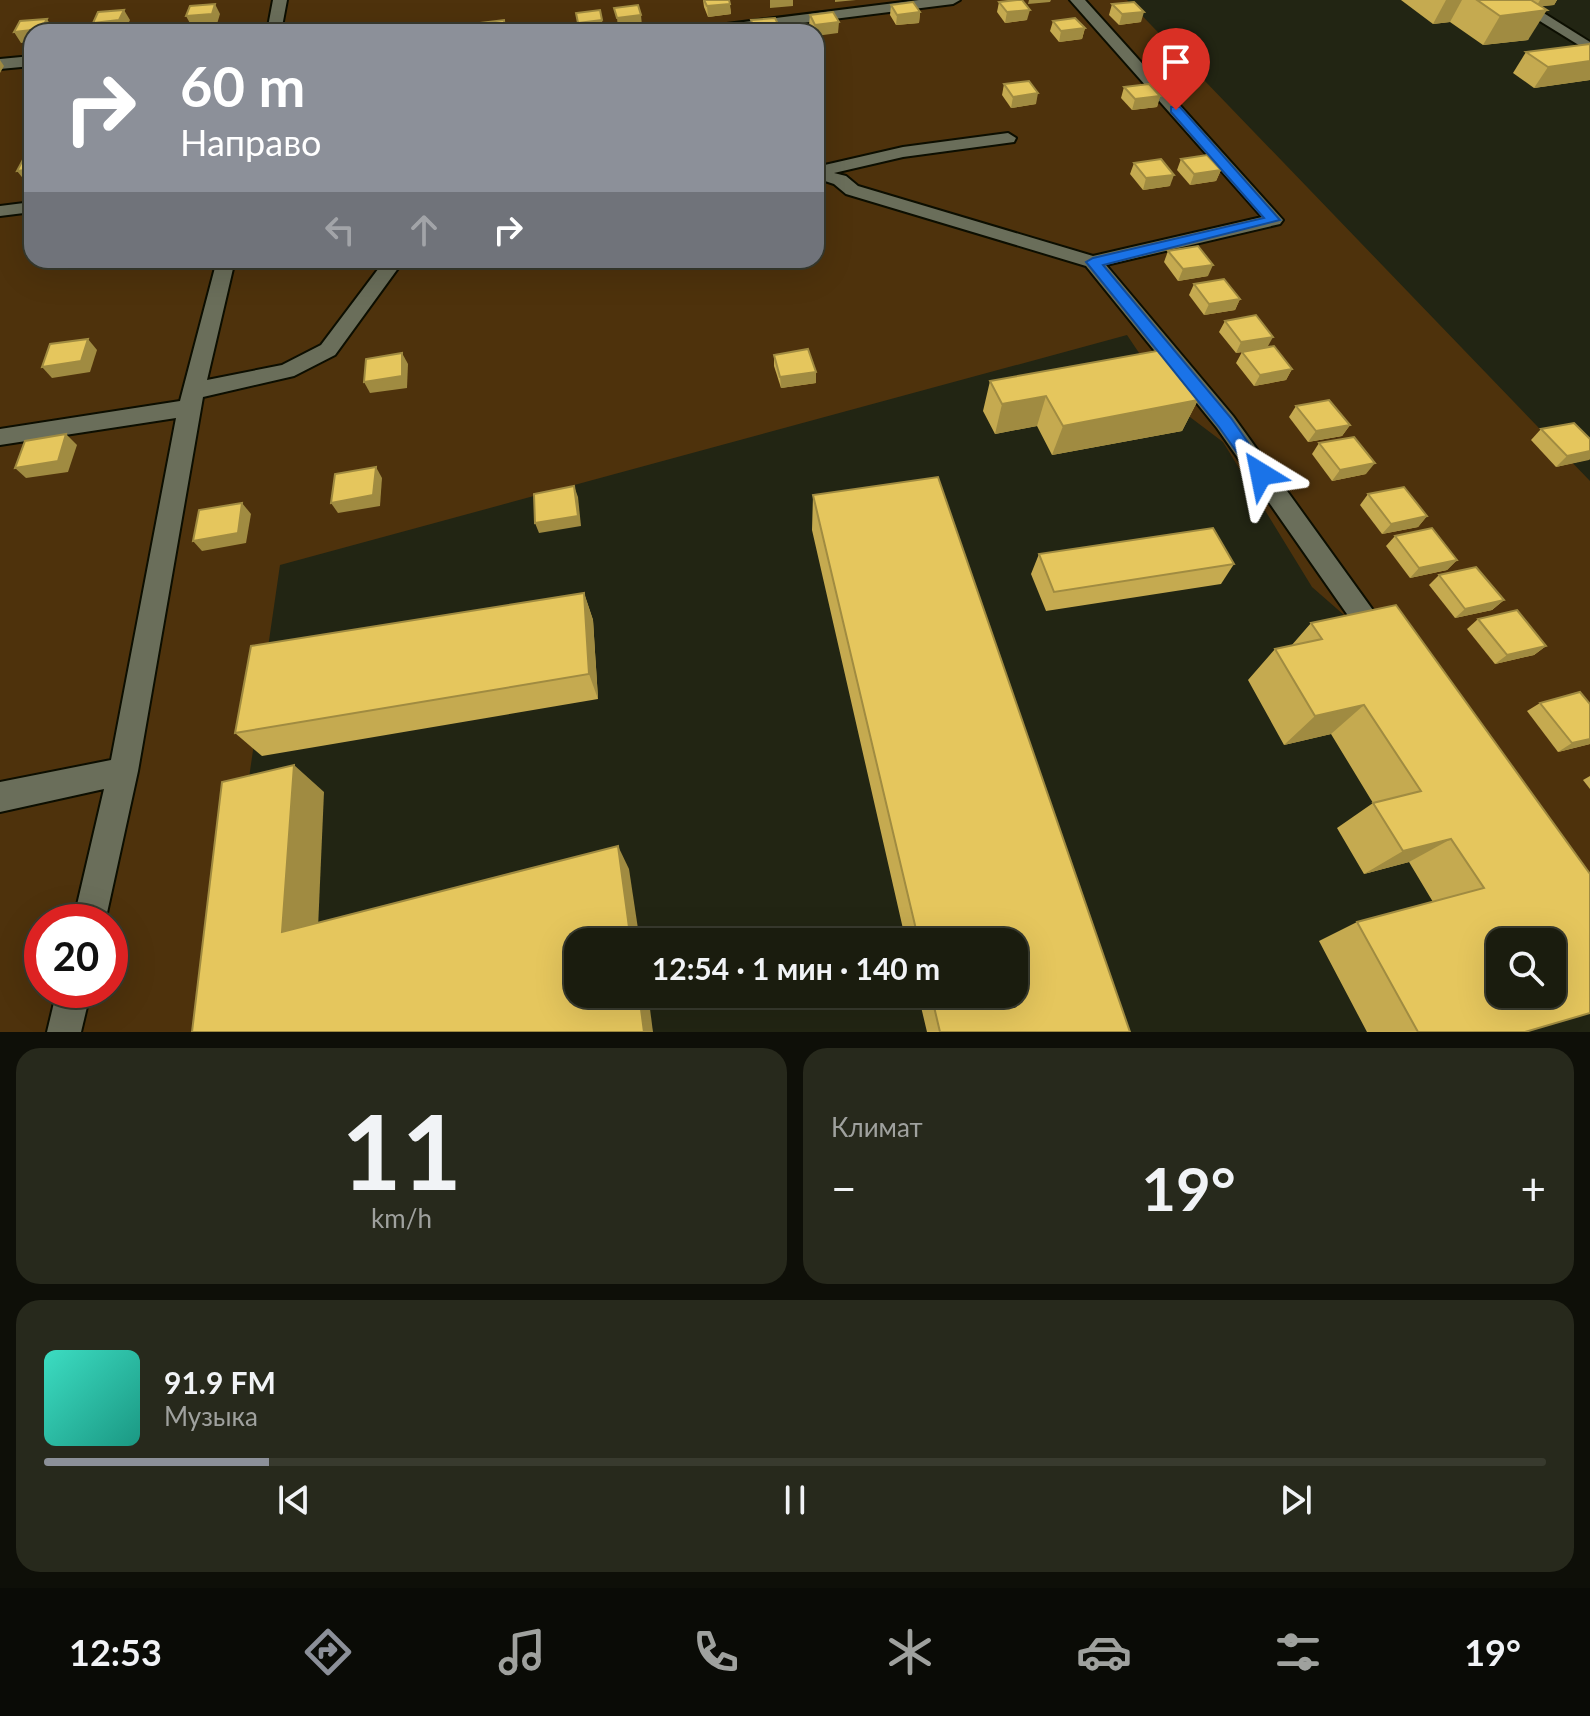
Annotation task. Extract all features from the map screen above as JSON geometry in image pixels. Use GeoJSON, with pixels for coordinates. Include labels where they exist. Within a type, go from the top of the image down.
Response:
{"type":"FeatureCollection","features":[{"type":"Feature","properties":{"kind":"street"},"geometry":{"type":"LineString","coordinates":[[276,24],[280,0]]}},
{"type":"Feature","properties":{"kind":"street"},"geometry":{"type":"LineString","coordinates":[[760,24],[953,0]]}},
{"type":"Feature","properties":{"kind":"street"},"geometry":{"type":"LineString","coordinates":[[824,175],[840,180],[852,190],[1093,262],[1274,220],[1077,0]]}},
{"type":"Feature","properties":{"kind":"street"},"geometry":{"type":"LineString","coordinates":[[1513,0],[1590,48]]}},
{"type":"Feature","properties":{"kind":"street"},"geometry":{"type":"LineString","coordinates":[[0,64],[24,62]]}},
{"type":"Feature","properties":{"kind":"street"},"geometry":{"type":"LineString","coordinates":[[824,171],[903,152],[1008,138]]}},
{"type":"Feature","properties":{"kind":"street"},"geometry":{"type":"LineString","coordinates":[[0,211],[24,208]]}},
{"type":"Feature","properties":{"kind":"street"},"geometry":{"type":"LineString","coordinates":[[1093,262],[1225,422],[1389,653]]}},
{"type":"Feature","properties":{"kind":"street"},"geometry":{"type":"LineString","coordinates":[[93,904],[123,771],[191,400],[224,268]]}},
{"type":"Feature","properties":{"kind":"street"},"geometry":{"type":"LineString","coordinates":[[0,437],[191,400],[287,371],[328,350],[389,268]]}},
{"type":"Feature","properties":{"kind":"street"},"geometry":{"type":"LineString","coordinates":[[0,797],[123,771]]}},
{"type":"Feature","properties":{"kind":"street"},"geometry":{"type":"LineString","coordinates":[[64,1032],[70,1008]]}},
{"type":"Feature","properties":{"kind":"shaded area"},"geometry":{"type":"Polygon","coordinates":[[[0,0],[1127,0],[1590,481],[1590,955],[1360,629],[1312,587],[1223,442],[1174,405],[1127,335],[280,565],[212,1032],[0,1032],[0,0]]]}},
{"type":"Feature","properties":{"kind":"building"},"geometry":{"type":"Polygon","coordinates":[[[704,0],[729,0],[730,4],[707,6],[704,0]]]}},
{"type":"Feature","properties":{"kind":"building"},"geometry":{"type":"Polygon","coordinates":[[[1022,0],[1030,10],[1007,12],[999,2],[1022,0]]]}},
{"type":"Feature","properties":{"kind":"building"},"geometry":{"type":"Polygon","coordinates":[[[1477,0],[1531,0],[1547,10],[1500,16],[1477,0]]]}},
{"type":"Feature","properties":{"kind":"building"},"geometry":{"type":"Polygon","coordinates":[[[913,2],[920,12],[897,15],[891,5],[913,2]]]}},
{"type":"Feature","properties":{"kind":"building"},"geometry":{"type":"Polygon","coordinates":[[[1134,2],[1144,12],[1122,14],[1112,4],[1134,2]]]}},
{"type":"Feature","properties":{"kind":"building"},"geometry":{"type":"Polygon","coordinates":[[[215,4],[212,14],[186,16],[190,6],[215,4]]]}},
{"type":"Feature","properties":{"kind":"building"},"geometry":{"type":"Polygon","coordinates":[[[638,5],[641,15],[617,18],[614,8],[638,5]]]}},
{"type":"Feature","properties":{"kind":"building"},"geometry":{"type":"Polygon","coordinates":[[[124,10],[119,20],[93,23],[98,12],[124,10]]]}},
{"type":"Feature","properties":{"kind":"building"},"geometry":{"type":"Polygon","coordinates":[[[600,10],[602,20],[578,23],[576,13],[600,10]]]}},
{"type":"Feature","properties":{"kind":"building"},"geometry":{"type":"Polygon","coordinates":[[[833,12],[839,22],[814,24],[810,15],[833,12]]]}},
{"type":"Feature","properties":{"kind":"building"},"geometry":{"type":"Polygon","coordinates":[[[775,18],[778,24],[752,24],[751,20],[775,18]]]}},
{"type":"Feature","properties":{"kind":"building"},"geometry":{"type":"Polygon","coordinates":[[[1075,18],[1085,28],[1061,31],[1053,21],[1075,18]]]}},
{"type":"Feature","properties":{"kind":"building"},"geometry":{"type":"Polygon","coordinates":[[[47,19],[44,24],[24,24],[24,31],[14,32],[20,21],[47,19]]]}},
{"type":"Feature","properties":{"kind":"building"},"geometry":{"type":"Polygon","coordinates":[[[504,20],[504,24],[479,24],[504,20]]]}},
{"type":"Feature","properties":{"kind":"building"},"geometry":{"type":"Polygon","coordinates":[[[1590,44],[1590,61],[1548,67],[1526,52],[1590,44]]]}},
{"type":"Feature","properties":{"kind":"building"},"geometry":{"type":"Polygon","coordinates":[[[1029,81],[1038,93],[1013,97],[1004,84],[1029,81]]]}},
{"type":"Feature","properties":{"kind":"building"},"geometry":{"type":"Polygon","coordinates":[[[1149,84],[1160,96],[1135,99],[1124,87],[1149,84]]]}},
{"type":"Feature","properties":{"kind":"building"},"geometry":{"type":"Polygon","coordinates":[[[1207,155],[1221,170],[1194,174],[1181,159],[1207,155]]]}},
{"type":"Feature","properties":{"kind":"building"},"geometry":{"type":"Polygon","coordinates":[[[24,158],[24,170],[17,171],[24,158]]]}},
{"type":"Feature","properties":{"kind":"building"},"geometry":{"type":"Polygon","coordinates":[[[1161,159],[1174,175],[1146,178],[1134,163],[1161,159]]]}},
{"type":"Feature","properties":{"kind":"building"},"geometry":{"type":"Polygon","coordinates":[[[1198,246],[1213,265],[1183,269],[1168,251],[1198,246]]]}},
{"type":"Feature","properties":{"kind":"building"},"geometry":{"type":"Polygon","coordinates":[[[1224,279],[1240,299],[1209,304],[1194,284],[1224,279]]]}},
{"type":"Feature","properties":{"kind":"building"},"geometry":{"type":"Polygon","coordinates":[[[1256,315],[1273,337],[1241,342],[1225,321],[1256,315]]]}},
{"type":"Feature","properties":{"kind":"building"},"geometry":{"type":"Polygon","coordinates":[[[88,339],[81,361],[42,367],[50,344],[88,339]]]}},
{"type":"Feature","properties":{"kind":"building"},"geometry":{"type":"Polygon","coordinates":[[[1274,346],[1292,369],[1260,375],[1242,352],[1274,346]]]}},
{"type":"Feature","properties":{"kind":"building"},"geometry":{"type":"Polygon","coordinates":[[[808,349],[816,372],[780,377],[774,355],[808,349]]]}},
{"type":"Feature","properties":{"kind":"building"},"geometry":{"type":"Polygon","coordinates":[[[1162,350],[1198,400],[1063,426],[1046,396],[1002,404],[990,381],[1162,350]]]}},
{"type":"Feature","properties":{"kind":"building"},"geometry":{"type":"Polygon","coordinates":[[[402,353],[402,376],[364,382],[366,359],[402,353]]]}},
{"type":"Feature","properties":{"kind":"building"},"geometry":{"type":"Polygon","coordinates":[[[1329,400],[1350,425],[1316,431],[1296,406],[1329,400]]]}},
{"type":"Feature","properties":{"kind":"building"},"geometry":{"type":"Polygon","coordinates":[[[1574,423],[1590,439],[1590,451],[1567,456],[1541,429],[1574,423]]]}},
{"type":"Feature","properties":{"kind":"building"},"geometry":{"type":"Polygon","coordinates":[[[66,434],[58,461],[15,468],[25,441],[66,434]]]}},
{"type":"Feature","properties":{"kind":"building"},"geometry":{"type":"Polygon","coordinates":[[[1354,437],[1375,463],[1340,470],[1319,443],[1354,437]]]}},
{"type":"Feature","properties":{"kind":"building"},"geometry":{"type":"Polygon","coordinates":[[[376,467],[373,495],[331,503],[335,474],[376,467]]]}},
{"type":"Feature","properties":{"kind":"building"},"geometry":{"type":"Polygon","coordinates":[[[938,477],[1130,1032],[940,1032],[934,1008],[1028,1008],[1028,928],[916,928],[813,495],[938,477]]]}},
{"type":"Feature","properties":{"kind":"building"},"geometry":{"type":"Polygon","coordinates":[[[574,486],[578,516],[535,523],[534,494],[574,486]]]}},
{"type":"Feature","properties":{"kind":"building"},"geometry":{"type":"Polygon","coordinates":[[[1404,487],[1427,516],[1391,524],[1368,494],[1404,487]]]}},
{"type":"Feature","properties":{"kind":"building"},"geometry":{"type":"Polygon","coordinates":[[[242,503],[238,533],[193,541],[199,510],[242,503]]]}},
{"type":"Feature","properties":{"kind":"building"},"geometry":{"type":"Polygon","coordinates":[[[1213,528],[1234,564],[1054,592],[1039,554],[1213,528]]]}},
{"type":"Feature","properties":{"kind":"building"},"geometry":{"type":"Polygon","coordinates":[[[1432,528],[1457,560],[1419,568],[1395,536],[1432,528]]]}},
{"type":"Feature","properties":{"kind":"building"},"geometry":{"type":"Polygon","coordinates":[[[1476,567],[1504,600],[1465,609],[1439,575],[1476,567]]]}},
{"type":"Feature","properties":{"kind":"building"},"geometry":{"type":"Polygon","coordinates":[[[584,593],[589,674],[235,733],[251,646],[584,593]]]}},
{"type":"Feature","properties":{"kind":"building"},"geometry":{"type":"Polygon","coordinates":[[[1396,605],[1590,874],[1590,1013],[1525,1032],[1418,1032],[1357,922],[1484,888],[1451,839],[1403,851],[1373,803],[1421,791],[1364,705],[1315,716],[1275,649],[1322,639],[1311,623],[1396,605]]]}},
{"type":"Feature","properties":{"kind":"building"},"geometry":{"type":"Polygon","coordinates":[[[1517,610],[1546,646],[1507,655],[1478,619],[1517,610]]]}},
{"type":"Feature","properties":{"kind":"building"},"geometry":{"type":"Polygon","coordinates":[[[1580,692],[1590,704],[1590,739],[1572,743],[1540,703],[1580,692]]]}},
{"type":"Feature","properties":{"kind":"building"},"geometry":{"type":"Polygon","coordinates":[[[294,765],[282,932],[618,846],[629,928],[564,928],[564,1008],[641,1008],[644,1032],[192,1032],[222,782],[294,765]]]}},
{"type":"Feature","properties":{"kind":"route"},"geometry":{"type":"LineString","coordinates":[[1176,110],[1274,220],[1093,262],[1225,422],[1261,474]]}}]}
